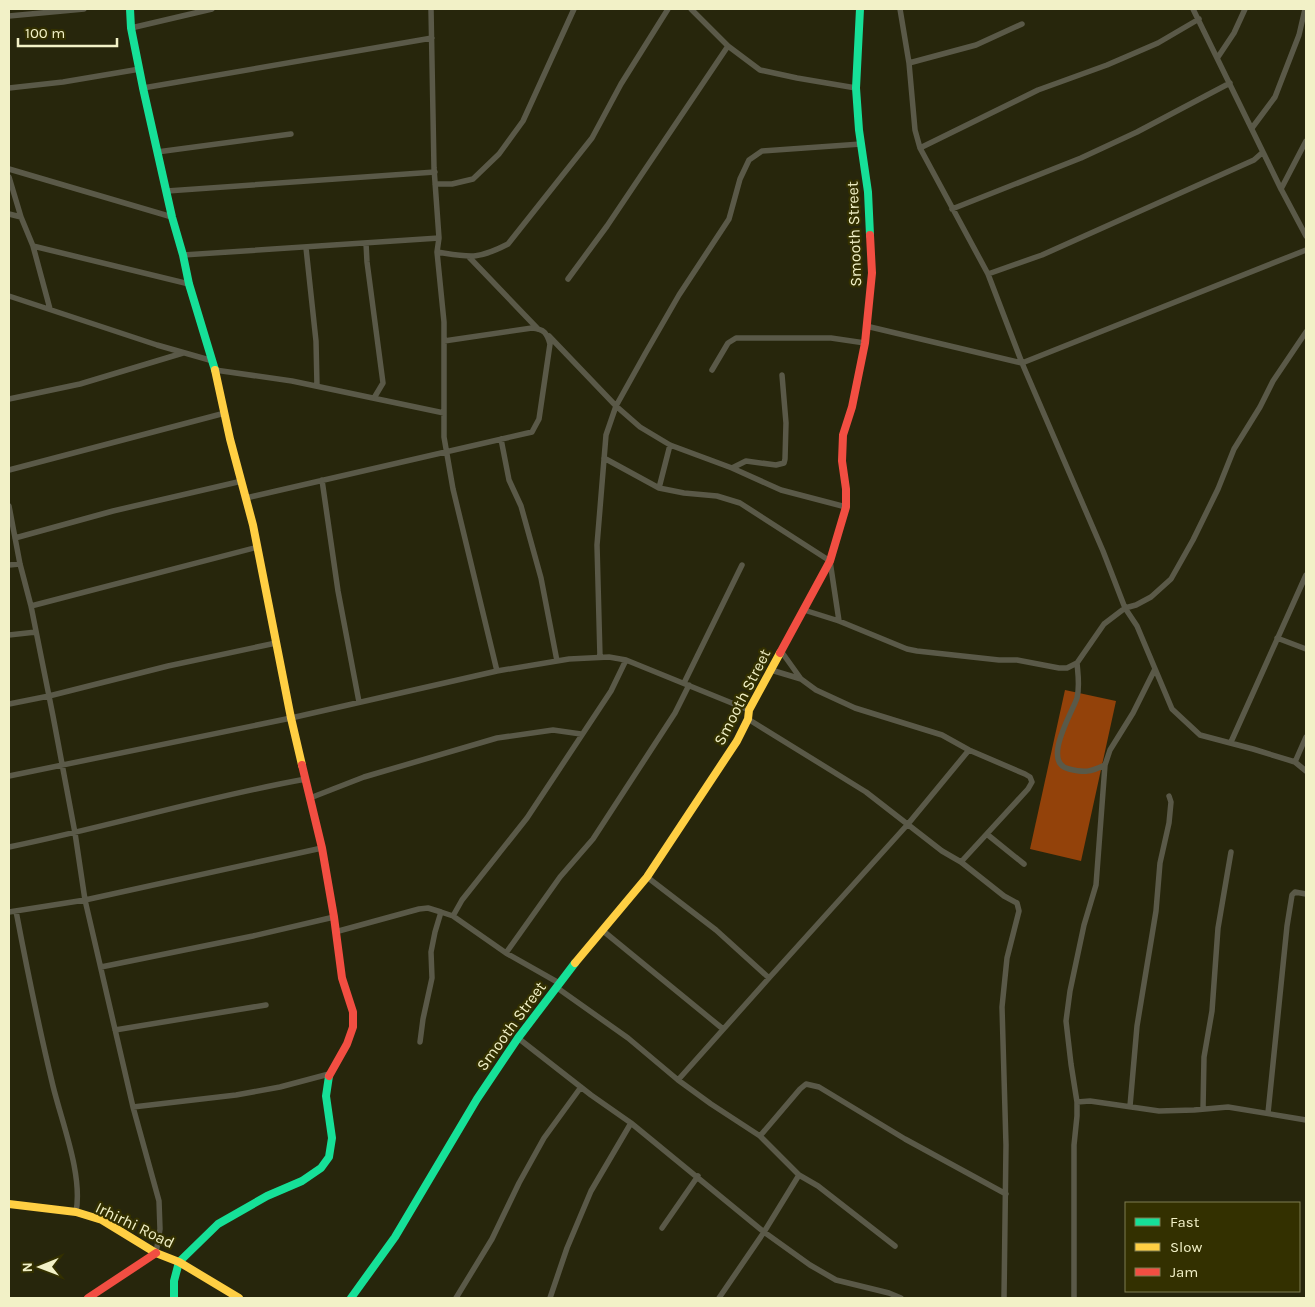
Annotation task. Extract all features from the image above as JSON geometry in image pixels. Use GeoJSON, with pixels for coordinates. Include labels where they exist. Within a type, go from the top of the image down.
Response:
{"type":"FeatureCollection","features":[{"type":"Feature","properties":{"kind":"street"},"geometry":{"type":"LineString","coordinates":[[9,16],[84,9]]}},
{"type":"Feature","properties":{"kind":"street"},"geometry":{"type":"LineString","coordinates":[[130,9],[131,28],[143,88],[172,217],[189,284],[213,361],[258,547],[291,718],[322,848],[342,978],[353,1012],[353,1027],[348,1044],[329,1074],[326,1096],[332,1138],[329,1157],[321,1168],[302,1181],[266,1196],[218,1224],[179,1262],[174,1282],[174,1298]]}},
{"type":"Feature","properties":{"kind":"street"},"geometry":{"type":"LineString","coordinates":[[131,28],[212,9]]}},
{"type":"Feature","properties":{"kind":"street"},"geometry":{"type":"LineString","coordinates":[[431,9],[438,238],[436,252],[444,341],[444,437],[453,489],[497,671]]}},
{"type":"Feature","properties":{"kind":"street"},"geometry":{"type":"LineString","coordinates":[[435,184],[452,184],[474,179],[499,154],[523,121],[574,9]]}},
{"type":"Feature","properties":{"kind":"street"},"geometry":{"type":"LineString","coordinates":[[436,252],[469,257],[488,254],[508,244],[592,138],[621,84],[668,9]]}},
{"type":"Feature","properties":{"kind":"street"},"geometry":{"type":"LineString","coordinates":[[690,9],[728,46],[760,70],[856,88]]}},
{"type":"Feature","properties":{"kind":"street","name":"Smooth Street"},"geometry":{"type":"LineString","coordinates":[[351,1298],[394,1238],[477,1099],[518,1038],[602,930],[648,877],[732,748],[748,719],[750,710],[830,561],[846,507],[846,489],[842,461],[843,435],[852,407],[864,343],[872,273],[868,192],[856,88],[860,9]]}},
{"type":"Feature","properties":{"kind":"street"},"geometry":{"type":"LineString","coordinates":[[900,9],[909,63],[915,130],[920,148],[988,274],[1022,363],[1103,551],[1125,608],[1137,626],[1172,709],[1200,736],[1231,742],[1295,762],[1306,770]]}},
{"type":"Feature","properties":{"kind":"street"},"geometry":{"type":"LineString","coordinates":[[1194,9],[1281,189],[1306,236]]}},
{"type":"Feature","properties":{"kind":"street"},"geometry":{"type":"LineString","coordinates":[[1218,57],[1234,33],[1245,9]]}},
{"type":"Feature","properties":{"kind":"street"},"geometry":{"type":"LineString","coordinates":[[1252,128],[1275,97],[1299,36],[1305,9]]}},
{"type":"Feature","properties":{"kind":"street"},"geometry":{"type":"LineString","coordinates":[[920,148],[1038,90],[1107,65],[1158,43],[1199,19]]}},
{"type":"Feature","properties":{"kind":"street"},"geometry":{"type":"LineString","coordinates":[[909,63],[976,45],[1022,24]]}},
{"type":"Feature","properties":{"kind":"street"},"geometry":{"type":"LineString","coordinates":[[143,88],[432,38]]}},
{"type":"Feature","properties":{"kind":"street"},"geometry":{"type":"LineString","coordinates":[[568,279],[607,226],[728,46]]}},
{"type":"Feature","properties":{"kind":"street"},"geometry":{"type":"LineString","coordinates":[[9,88],[63,82],[140,69]]}},
{"type":"Feature","properties":{"kind":"street"},"geometry":{"type":"LineString","coordinates":[[952,209],[1137,132],[1230,82]]}},
{"type":"Feature","properties":{"kind":"street"},"geometry":{"type":"LineString","coordinates":[[157,152],[291,134]]}},
{"type":"Feature","properties":{"kind":"street"},"geometry":{"type":"LineString","coordinates":[[1281,189],[1306,141]]}},
{"type":"Feature","properties":{"kind":"street"},"geometry":{"type":"LineString","coordinates":[[600,657],[597,545],[606,435],[616,406],[679,296],[729,219],[740,179],[749,160],[762,151],[861,144]]}},
{"type":"Feature","properties":{"kind":"street"},"geometry":{"type":"LineString","coordinates":[[988,274],[1042,255],[1254,160],[1263,152]]}},
{"type":"Feature","properties":{"kind":"street"},"geometry":{"type":"LineString","coordinates":[[9,169],[172,217]]}},
{"type":"Feature","properties":{"kind":"street"},"geometry":{"type":"LineString","coordinates":[[167,191],[435,172]]}},
{"type":"Feature","properties":{"kind":"street"},"geometry":{"type":"LineString","coordinates":[[9,177],[21,217],[33,246],[50,309]]}},
{"type":"Feature","properties":{"kind":"street"},"geometry":{"type":"LineString","coordinates":[[9,214],[21,217]]}},
{"type":"Feature","properties":{"kind":"street"},"geometry":{"type":"LineString","coordinates":[[183,255],[438,238]]}},
{"type":"Feature","properties":{"kind":"street"},"geometry":{"type":"LineString","coordinates":[[366,243],[366,262],[382,384],[374,398]]}},
{"type":"Feature","properties":{"kind":"street"},"geometry":{"type":"LineString","coordinates":[[33,246],[189,284]]}},
{"type":"Feature","properties":{"kind":"street"},"geometry":{"type":"LineString","coordinates":[[306,248],[316,341],[317,386]]}},
{"type":"Feature","properties":{"kind":"street"},"geometry":{"type":"LineString","coordinates":[[866,326],[1022,363],[1306,250]]}},
{"type":"Feature","properties":{"kind":"street"},"geometry":{"type":"LineString","coordinates":[[469,257],[538,329],[548,335],[616,406],[640,427],[670,445],[732,468],[781,490],[846,507]]}},
{"type":"Feature","properties":{"kind":"street"},"geometry":{"type":"LineString","coordinates":[[9,296],[182,353],[213,361]]}},
{"type":"Feature","properties":{"kind":"street"},"geometry":{"type":"LineString","coordinates":[[444,341],[538,329]]}},
{"type":"Feature","properties":{"kind":"street"},"geometry":{"type":"LineString","coordinates":[[804,610],[839,621],[916,651],[1025,661],[1059,668],[1067,668],[1077,664],[1104,624],[1125,608],[1136,605],[1151,597],[1171,579],[1194,540],[1218,489],[1234,448],[1260,407],[1273,381],[1306,332]]}},
{"type":"Feature","properties":{"kind":"street"},"geometry":{"type":"LineString","coordinates":[[246,498],[532,432],[538,419],[550,344],[548,335]]}},
{"type":"Feature","properties":{"kind":"street"},"geometry":{"type":"LineString","coordinates":[[712,370],[728,342],[736,338],[816,337],[864,343]]}},
{"type":"Feature","properties":{"kind":"street"},"geometry":{"type":"LineString","coordinates":[[9,399],[80,384],[182,353]]}},
{"type":"Feature","properties":{"kind":"street"},"geometry":{"type":"LineString","coordinates":[[215,370],[292,381],[444,414]]}},
{"type":"Feature","properties":{"kind":"street"},"geometry":{"type":"LineString","coordinates":[[732,468],[746,462],[776,465],[784,463],[786,424],[782,375]]}},
{"type":"Feature","properties":{"kind":"street"},"geometry":{"type":"LineString","coordinates":[[9,470],[224,412]]}},
{"type":"Feature","properties":{"kind":"street"},"geometry":{"type":"LineString","coordinates":[[502,439],[510,480],[521,506],[541,578],[557,661]]}},
{"type":"Feature","properties":{"kind":"street"},"geometry":{"type":"LineString","coordinates":[[659,488],[670,445]]}},
{"type":"Feature","properties":{"kind":"street"},"geometry":{"type":"LineString","coordinates":[[604,458],[659,488],[677,492],[717,496],[740,503],[830,561],[839,621]]}},
{"type":"Feature","properties":{"kind":"street"},"geometry":{"type":"LineString","coordinates":[[322,480],[338,591],[359,702]]}},
{"type":"Feature","properties":{"kind":"street"},"geometry":{"type":"LineString","coordinates":[[15,538],[113,511],[242,481]]}},
{"type":"Feature","properties":{"kind":"street"},"geometry":{"type":"LineString","coordinates":[[9,506],[62,764],[75,834],[84,900],[133,1107],[158,1201],[160,1229],[156,1252],[106,1284],[88,1298]]}},
{"type":"Feature","properties":{"kind":"street"},"geometry":{"type":"LineString","coordinates":[[31,606],[258,547]]}},
{"type":"Feature","properties":{"kind":"street"},"geometry":{"type":"LineString","coordinates":[[9,565],[20,564]]}},
{"type":"Feature","properties":{"kind":"street"},"geometry":{"type":"LineString","coordinates":[[506,953],[560,876],[593,839],[674,713],[742,564]]}},
{"type":"Feature","properties":{"kind":"street"},"geometry":{"type":"LineString","coordinates":[[1231,742],[1306,575]]}},
{"type":"Feature","properties":{"kind":"street"},"geometry":{"type":"LineString","coordinates":[[9,635],[36,632]]}},
{"type":"Feature","properties":{"kind":"street"},"geometry":{"type":"LineString","coordinates":[[1277,638],[1306,648]]}},
{"type":"Feature","properties":{"kind":"street"},"geometry":{"type":"LineString","coordinates":[[9,704],[49,696],[168,666],[276,643]]}},
{"type":"Feature","properties":{"kind":"street"},"geometry":{"type":"LineString","coordinates":[[781,651],[790,661],[801,679]]}},
{"type":"Feature","properties":{"kind":"street"},"geometry":{"type":"LineString","coordinates":[[9,776],[291,718],[497,671],[557,661],[600,657],[626,660],[750,710]]}},
{"type":"Feature","properties":{"kind":"street"},"geometry":{"type":"LineString","coordinates":[[453,916],[462,900],[527,818],[611,691],[626,660]]}},
{"type":"Feature","properties":{"kind":"street"},"geometry":{"type":"LineString","coordinates":[[1077,664],[1079,685],[1072,710],[1063,728],[1057,757],[1062,767],[1083,772],[1090,772],[1105,765]]}},
{"type":"Feature","properties":{"kind":"street"},"geometry":{"type":"LineString","coordinates":[[1074,1298],[1074,1145],[1077,1102],[1066,1021],[1070,991],[1084,925],[1096,885],[1105,765],[1110,750],[1133,713],[1155,669]]}},
{"type":"Feature","properties":{"kind":"street"},"geometry":{"type":"LineString","coordinates":[[771,670],[801,679],[816,690],[855,708],[942,735],[969,750],[1026,774],[1032,780],[1028,789],[988,835],[961,862]]}},
{"type":"Feature","properties":{"kind":"street"},"geometry":{"type":"LineString","coordinates":[[748,719],[866,792],[942,851],[961,862],[1017,904],[1019,911],[1007,958],[1002,1007],[1006,1144],[1004,1298]]}},
{"type":"Feature","properties":{"kind":"street"},"geometry":{"type":"LineString","coordinates":[[310,798],[364,777],[497,738],[553,730],[581,734]]}},
{"type":"Feature","properties":{"kind":"street"},"geometry":{"type":"LineString","coordinates":[[1295,762],[1306,737]]}},
{"type":"Feature","properties":{"kind":"street"},"geometry":{"type":"LineString","coordinates":[[678,1080],[852,884],[908,824],[969,750]]}},
{"type":"Feature","properties":{"kind":"street"},"geometry":{"type":"LineString","coordinates":[[9,847],[75,834],[145,814],[255,788],[306,779]]}},
{"type":"Feature","properties":{"kind":"street"},"geometry":{"type":"LineString","coordinates":[[1130,1106],[1137,1026],[1156,911],[1160,863],[1170,823],[1171,802],[1169,796]]}},
{"type":"Feature","properties":{"kind":"street"},"geometry":{"type":"LineString","coordinates":[[988,835],[1024,864]]}},
{"type":"Feature","properties":{"kind":"street"},"geometry":{"type":"LineString","coordinates":[[9,912],[84,900],[322,848]]}},
{"type":"Feature","properties":{"kind":"street"},"geometry":{"type":"LineString","coordinates":[[1203,1109],[1204,1057],[1212,1012],[1218,928],[1231,852]]}},
{"type":"Feature","properties":{"kind":"street"},"geometry":{"type":"LineString","coordinates":[[648,877],[716,930],[769,978]]}},
{"type":"Feature","properties":{"kind":"street"},"geometry":{"type":"LineString","coordinates":[[1268,1113],[1287,926],[1292,895],[1295,892],[1306,894]]}},
{"type":"Feature","properties":{"kind":"street"},"geometry":{"type":"LineString","coordinates":[[335,932],[419,908],[428,908],[453,916],[506,953],[558,985],[628,1038],[678,1080],[760,1136],[799,1175],[818,1186],[895,1246]]}},
{"type":"Feature","properties":{"kind":"street"},"geometry":{"type":"LineString","coordinates":[[16,911],[33,998],[68,1140],[78,1200],[76,1212]]}},
{"type":"Feature","properties":{"kind":"street"},"geometry":{"type":"LineString","coordinates":[[420,1042],[432,978],[431,952],[441,912]]}},
{"type":"Feature","properties":{"kind":"street"},"geometry":{"type":"LineString","coordinates":[[101,967],[253,936],[334,917]]}},
{"type":"Feature","properties":{"kind":"street"},"geometry":{"type":"LineString","coordinates":[[602,930],[723,1029]]}},
{"type":"Feature","properties":{"kind":"street"},"geometry":{"type":"LineString","coordinates":[[115,1030],[266,1005]]}},
{"type":"Feature","properties":{"kind":"street"},"geometry":{"type":"LineString","coordinates":[[518,1038],[631,1123],[764,1232],[810,1265],[836,1280],[889,1293],[901,1298]]}},
{"type":"Feature","properties":{"kind":"street"},"geometry":{"type":"LineString","coordinates":[[133,1107],[236,1095],[280,1087],[329,1074]]}},
{"type":"Feature","properties":{"kind":"street"},"geometry":{"type":"LineString","coordinates":[[760,1136],[800,1089],[806,1084],[811,1085],[819,1087],[905,1139],[1006,1194]]}},
{"type":"Feature","properties":{"kind":"street"},"geometry":{"type":"LineString","coordinates":[[456,1298],[492,1240],[519,1183],[544,1138],[581,1087]]}},
{"type":"Feature","properties":{"kind":"street"},"geometry":{"type":"LineString","coordinates":[[1077,1102],[1090,1101],[1159,1111],[1228,1106],[1306,1120]]}},
{"type":"Feature","properties":{"kind":"street"},"geometry":{"type":"LineString","coordinates":[[550,1298],[567,1248],[591,1191],[631,1123]]}},
{"type":"Feature","properties":{"kind":"street"},"geometry":{"type":"LineString","coordinates":[[719,1298],[764,1232],[799,1175]]}},
{"type":"Feature","properties":{"kind":"street"},"geometry":{"type":"LineString","coordinates":[[662,1228],[698,1176]]}},
{"type":"Feature","properties":{"kind":"street","name":"Irhirhi Road"},"geometry":{"type":"LineString","coordinates":[[9,1204],[76,1212],[102,1220],[156,1252],[179,1262],[239,1298]]}},
{"type":"Feature","properties":{"kind":"street"},"geometry":{"type":"LineString","coordinates":[[879,1298],[881,1291]]}},
{"type":"Feature","properties":{"kind":"shaded area"},"geometry":{"type":"Polygon","coordinates":[[[1065,690],[1116,701],[1081,861],[1030,849],[1065,690]]]}},
{"type":"Feature","properties":{"kind":"traffic: fast"},"geometry":{"type":"LineString","coordinates":[[130,9],[131,28],[143,88],[172,217],[189,284],[215,370]]}},
{"type":"Feature","properties":{"kind":"traffic: fast"},"geometry":{"type":"LineString","coordinates":[[860,9],[856,88],[859,130],[868,192],[870,235]]}},
{"type":"Feature","properties":{"kind":"traffic: fast"},"geometry":{"type":"LineString","coordinates":[[351,1298],[395,1237],[477,1099],[518,1038],[575,963]]}},
{"type":"Feature","properties":{"kind":"traffic: fast"},"geometry":{"type":"LineString","coordinates":[[174,1298],[174,1281],[179,1262],[218,1224],[267,1196],[302,1181],[321,1168],[329,1157],[332,1138],[326,1096],[329,1076]]}},
{"type":"Feature","properties":{"kind":"traffic: slow"},"geometry":{"type":"LineString","coordinates":[[215,370],[230,439],[253,525],[302,765]]}},
{"type":"Feature","properties":{"kind":"traffic: slow"},"geometry":{"type":"LineString","coordinates":[[575,963],[647,877],[737,741],[748,719],[749,710],[780,653]]}},
{"type":"Feature","properties":{"kind":"traffic: slow"},"geometry":{"type":"LineString","coordinates":[[9,1204],[76,1212],[102,1220],[156,1253],[179,1262],[239,1298]]}},
{"type":"Feature","properties":{"kind":"traffic: jam"},"geometry":{"type":"LineString","coordinates":[[780,653],[830,561],[846,507],[846,489],[842,461],[843,435],[852,407],[865,343],[872,273],[870,235]]}},
{"type":"Feature","properties":{"kind":"traffic: jam"},"geometry":{"type":"LineString","coordinates":[[302,765],[322,848],[342,978],[353,1012],[353,1027],[347,1044],[329,1076]]}},
{"type":"Feature","properties":{"kind":"traffic: jam"},"geometry":{"type":"LineString","coordinates":[[88,1298],[156,1253]]}}]}
